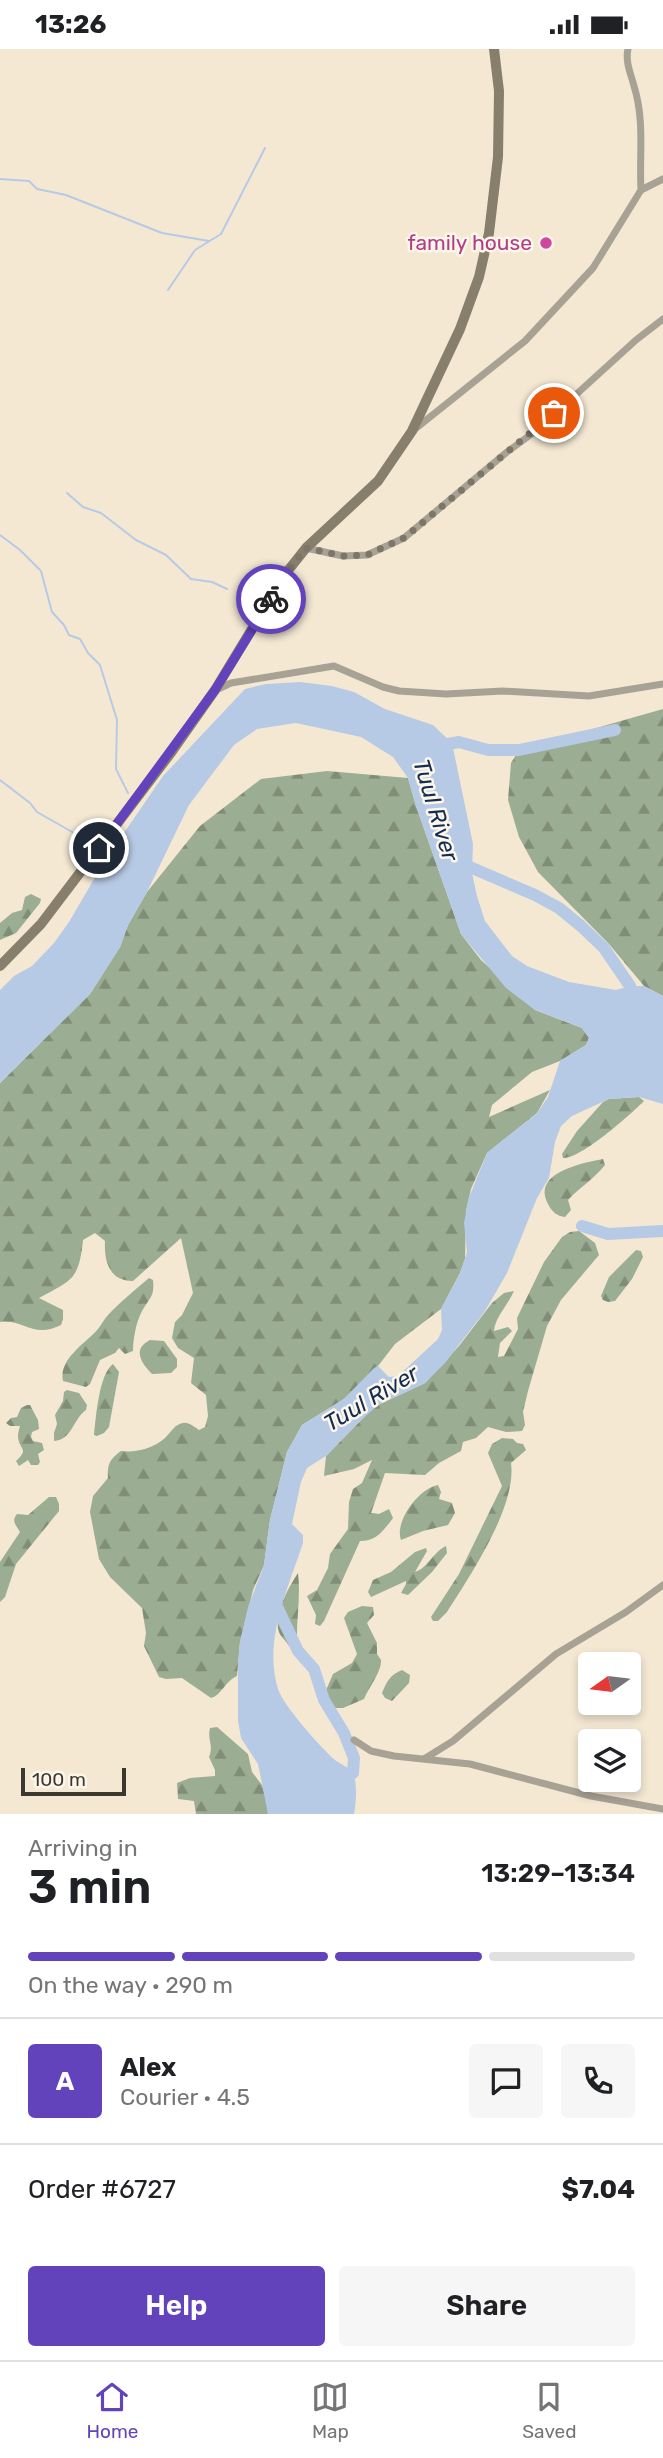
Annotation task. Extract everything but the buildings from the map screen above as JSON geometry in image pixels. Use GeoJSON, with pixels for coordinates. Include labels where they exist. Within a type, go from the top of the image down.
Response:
{"type":"FeatureCollection","features":[{"type":"Feature","properties":{"kind":"main road"},"geometry":{"type":"LineString","coordinates":[[0,966],[41,924],[155,774],[215,690],[286,573],[306,548],[378,481],[412,432],[460,329],[480,277],[498,157],[499,91],[494,49]]}},
{"type":"Feature","properties":{"kind":"street"},"geometry":{"type":"LineString","coordinates":[[412,432],[525,341],[557,308],[593,268],[641,190],[642,133],[639,101],[626,58],[628,49]]}},
{"type":"Feature","properties":{"kind":"street"},"geometry":{"type":"LineString","coordinates":[[641,190],[663,179]]}},
{"type":"Feature","properties":{"kind":"street"},"geometry":{"type":"LineString","coordinates":[[306,548],[343,556],[367,555],[404,538],[537,430],[663,319]]}},
{"type":"Feature","properties":{"kind":"street"},"geometry":{"type":"LineString","coordinates":[[215,690],[232,683],[334,666],[383,687],[399,691],[446,694],[503,691],[589,696],[663,684]]}},
{"type":"Feature","properties":{"kind":"street"},"geometry":{"type":"LineString","coordinates":[[423,1760],[453,1741],[556,1654],[626,1612],[663,1585]]}},
{"type":"Feature","properties":{"kind":"street"},"geometry":{"type":"LineString","coordinates":[[354,1740],[372,1751],[423,1760],[470,1764],[592,1796],[663,1809]]}},
{"type":"Feature","properties":{"kind":"green space"},"geometry":{"type":"Polygon","coordinates":[[[663,709],[663,996],[644,986],[609,944],[538,872],[519,837],[508,800],[511,763],[519,750],[663,709]]]}},
{"type":"Feature","properties":{"kind":"green space"},"geometry":{"type":"Polygon","coordinates":[[[327,771],[408,778],[461,934],[481,960],[535,1010],[582,1028],[589,1038],[586,1045],[560,1061],[532,1072],[492,1105],[489,1117],[550,1090],[537,1113],[487,1153],[471,1189],[466,1211],[465,1259],[441,1309],[395,1344],[378,1366],[344,1399],[302,1425],[287,1452],[270,1520],[264,1565],[253,1590],[240,1642],[237,1676],[211,1698],[182,1678],[159,1677],[144,1646],[146,1633],[142,1608],[110,1577],[99,1559],[90,1512],[93,1496],[108,1478],[110,1462],[121,1451],[144,1449],[161,1442],[180,1424],[187,1423],[199,1430],[205,1427],[208,1416],[206,1395],[191,1383],[194,1358],[178,1348],[172,1338],[175,1322],[182,1315],[193,1293],[181,1238],[133,1281],[118,1278],[113,1274],[107,1262],[105,1241],[95,1233],[83,1240],[79,1263],[72,1277],[39,1298],[63,1310],[61,1325],[43,1330],[0,1322],[0,1083],[90,994],[120,947],[128,925],[147,892],[200,826],[261,779],[327,771]]]}},
{"type":"Feature","properties":{"kind":"green space"},"geometry":{"type":"Polygon","coordinates":[[[31,894],[41,899],[40,903],[16,933],[0,940],[0,923],[12,913],[22,910],[25,897],[31,894]]]}},
{"type":"Feature","properties":{"kind":"green space"},"geometry":{"type":"Polygon","coordinates":[[[639,1097],[644,1101],[605,1135],[581,1151],[563,1158],[562,1154],[577,1131],[603,1102],[609,1099],[639,1097]]]}},
{"type":"Feature","properties":{"kind":"green space"},"geometry":{"type":"Polygon","coordinates":[[[603,1159],[605,1165],[601,1170],[568,1200],[571,1210],[565,1217],[557,1215],[548,1204],[546,1184],[561,1171],[603,1159]]]}},
{"type":"Feature","properties":{"kind":"green space"},"geometry":{"type":"Polygon","coordinates":[[[579,1231],[595,1243],[599,1255],[561,1300],[547,1326],[523,1412],[525,1425],[522,1431],[506,1432],[488,1427],[476,1438],[463,1442],[461,1451],[439,1463],[425,1475],[385,1473],[371,1513],[379,1514],[389,1509],[393,1518],[375,1537],[360,1541],[324,1621],[320,1626],[315,1624],[316,1615],[307,1596],[317,1590],[328,1568],[330,1554],[348,1529],[349,1502],[353,1489],[362,1483],[372,1460],[354,1469],[324,1476],[326,1456],[378,1405],[425,1383],[459,1346],[492,1303],[504,1293],[514,1291],[494,1331],[508,1327],[512,1331],[500,1343],[498,1357],[504,1356],[518,1329],[517,1318],[544,1262],[562,1237],[579,1231]]]}},
{"type":"Feature","properties":{"kind":"green space"},"geometry":{"type":"Polygon","coordinates":[[[636,1250],[641,1251],[643,1257],[632,1279],[615,1301],[603,1300],[601,1296],[609,1277],[636,1250]]]}},
{"type":"Feature","properties":{"kind":"green space"},"geometry":{"type":"Polygon","coordinates":[[[149,1278],[153,1280],[153,1290],[138,1320],[133,1351],[125,1354],[119,1348],[100,1360],[90,1384],[86,1387],[63,1381],[65,1366],[74,1352],[113,1310],[149,1278]]]}},
{"type":"Feature","properties":{"kind":"green space"},"geometry":{"type":"Polygon","coordinates":[[[150,1340],[164,1341],[177,1359],[177,1367],[171,1373],[152,1374],[145,1365],[140,1352],[150,1340]]]}},
{"type":"Feature","properties":{"kind":"green space"},"geometry":{"type":"Polygon","coordinates":[[[113,1364],[119,1372],[109,1427],[97,1436],[94,1435],[99,1397],[104,1377],[113,1364]]]}},
{"type":"Feature","properties":{"kind":"green space"},"geometry":{"type":"Polygon","coordinates":[[[67,1390],[79,1393],[87,1405],[86,1410],[65,1437],[54,1441],[57,1424],[55,1415],[67,1390]]]}},
{"type":"Feature","properties":{"kind":"green space"},"geometry":{"type":"Polygon","coordinates":[[[30,1405],[38,1420],[39,1429],[32,1432],[31,1437],[33,1441],[42,1443],[44,1450],[38,1454],[38,1465],[31,1465],[28,1460],[19,1466],[16,1461],[23,1451],[18,1437],[20,1426],[6,1423],[17,1417],[21,1408],[30,1405]]]}},
{"type":"Feature","properties":{"kind":"green space"},"geometry":{"type":"Polygon","coordinates":[[[502,1438],[523,1444],[526,1450],[511,1463],[507,1499],[490,1540],[447,1612],[438,1621],[433,1621],[431,1617],[459,1574],[502,1486],[488,1453],[492,1444],[502,1438]]]}},
{"type":"Feature","properties":{"kind":"green space"},"geometry":{"type":"Polygon","coordinates":[[[438,1485],[441,1492],[439,1499],[452,1503],[455,1513],[448,1525],[401,1540],[401,1524],[410,1507],[423,1492],[438,1485]]]}},
{"type":"Feature","properties":{"kind":"green space"},"geometry":{"type":"Polygon","coordinates":[[[49,1497],[56,1497],[59,1511],[16,1564],[5,1597],[0,1602],[0,1562],[20,1532],[15,1516],[28,1515],[49,1497]]]}},
{"type":"Feature","properties":{"kind":"green space"},"geometry":{"type":"Polygon","coordinates":[[[446,1546],[447,1553],[408,1595],[401,1593],[406,1581],[371,1597],[368,1592],[373,1580],[391,1572],[415,1552],[426,1548],[427,1551],[415,1572],[420,1570],[446,1546]]]}},
{"type":"Feature","properties":{"kind":"green space"},"geometry":{"type":"Polygon","coordinates":[[[298,1573],[297,1645],[289,1646],[279,1632],[278,1617],[298,1573]]]}},
{"type":"Feature","properties":{"kind":"green space"},"geometry":{"type":"Polygon","coordinates":[[[362,1606],[373,1607],[374,1615],[367,1623],[377,1643],[377,1654],[381,1660],[379,1669],[364,1699],[343,1708],[330,1708],[324,1695],[333,1674],[352,1663],[357,1654],[344,1618],[348,1612],[362,1606]]]}},
{"type":"Feature","properties":{"kind":"green space"},"geometry":{"type":"Polygon","coordinates":[[[402,1670],[410,1675],[409,1683],[392,1701],[385,1698],[382,1693],[387,1682],[402,1670]]]}},
{"type":"Feature","properties":{"kind":"green space"},"geometry":{"type":"Polygon","coordinates":[[[217,1727],[248,1754],[252,1772],[262,1785],[267,1800],[268,1814],[196,1814],[194,1801],[178,1799],[177,1783],[190,1778],[215,1776],[209,1757],[209,1732],[210,1728],[217,1727]]]}},
{"type":"Feature","properties":{"kind":"water","name":"Tuul River"},"geometry":{"type":"Polygon","coordinates":[[[300,682],[354,692],[385,709],[433,725],[452,743],[473,844],[472,873],[477,896],[485,921],[512,956],[527,966],[569,982],[616,990],[644,986],[663,996],[663,1104],[639,1097],[609,1099],[572,1116],[561,1126],[555,1142],[549,1178],[537,1198],[507,1273],[485,1311],[445,1363],[425,1383],[378,1405],[326,1456],[307,1468],[301,1482],[292,1524],[303,1535],[303,1543],[279,1615],[273,1652],[274,1671],[281,1696],[295,1715],[329,1754],[354,1775],[354,1814],[268,1814],[258,1764],[241,1738],[238,1721],[240,1642],[248,1607],[264,1565],[270,1520],[287,1452],[302,1425],[344,1399],[374,1368],[378,1366],[389,1377],[398,1376],[438,1339],[442,1330],[441,1309],[460,1273],[467,1252],[464,1223],[468,1200],[487,1153],[537,1113],[548,1097],[560,1061],[586,1045],[589,1038],[582,1028],[535,1010],[506,988],[461,934],[408,778],[393,757],[361,737],[296,723],[257,729],[234,745],[189,805],[128,925],[120,947],[90,994],[0,1083],[0,990],[14,976],[32,966],[54,943],[104,862],[163,776],[245,689],[266,684],[300,682]]]}},
{"type":"Feature","properties":{"kind":"waterway"},"geometry":{"type":"LineString","coordinates":[[168,290],[195,250],[221,234],[265,148]]}},
{"type":"Feature","properties":{"kind":"waterway"},"geometry":{"type":"LineString","coordinates":[[0,179],[29,181],[37,189],[66,195],[162,233],[209,241]]}},
{"type":"Feature","properties":{"kind":"waterway"},"geometry":{"type":"LineString","coordinates":[[67,493],[83,507],[101,513],[136,540],[166,555],[191,579],[212,582],[227,589]]}},
{"type":"Feature","properties":{"kind":"waterway"},"geometry":{"type":"LineString","coordinates":[[0,535],[41,571],[52,612],[69,635],[80,639],[88,653],[100,665],[117,720],[116,769],[128,793]]}},
{"type":"Feature","properties":{"kind":"waterway","name":"Tuul River"},"geometry":{"type":"LineString","coordinates":[[437,746],[459,742],[488,750],[519,750],[615,730]]}},
{"type":"Feature","properties":{"kind":"waterway"},"geometry":{"type":"LineString","coordinates":[[0,780],[30,803],[37,812],[88,841]]}},
{"type":"Feature","properties":{"kind":"waterway","name":"Tuul River"},"geometry":{"type":"LineString","coordinates":[[458,862],[535,895],[559,908],[581,926],[604,948],[630,986],[630,1003]]}},
{"type":"Feature","properties":{"kind":"waterway"},"geometry":{"type":"LineString","coordinates":[[582,1226],[608,1234],[663,1231]]}},
{"type":"Feature","properties":{"kind":"waterway"},"geometry":{"type":"LineString","coordinates":[[273,1598],[298,1651],[314,1669],[324,1700],[344,1733],[354,1758],[353,1773]]}},
{"type":"Feature","properties":{"kind":"way so far"},"geometry":{"type":"LineString","coordinates":[[271,599],[286,573],[306,548],[343,556],[367,555],[404,538],[537,430],[554,413]]}},
{"type":"Feature","properties":{"kind":"place","name":"family house"},"geometry":{"type":"Point","coordinates":[546,243]}},
{"type":"Feature","properties":{"kind":"route"},"geometry":{"type":"LineString","coordinates":[[99,848],[215,690],[271,599]]}}]}
